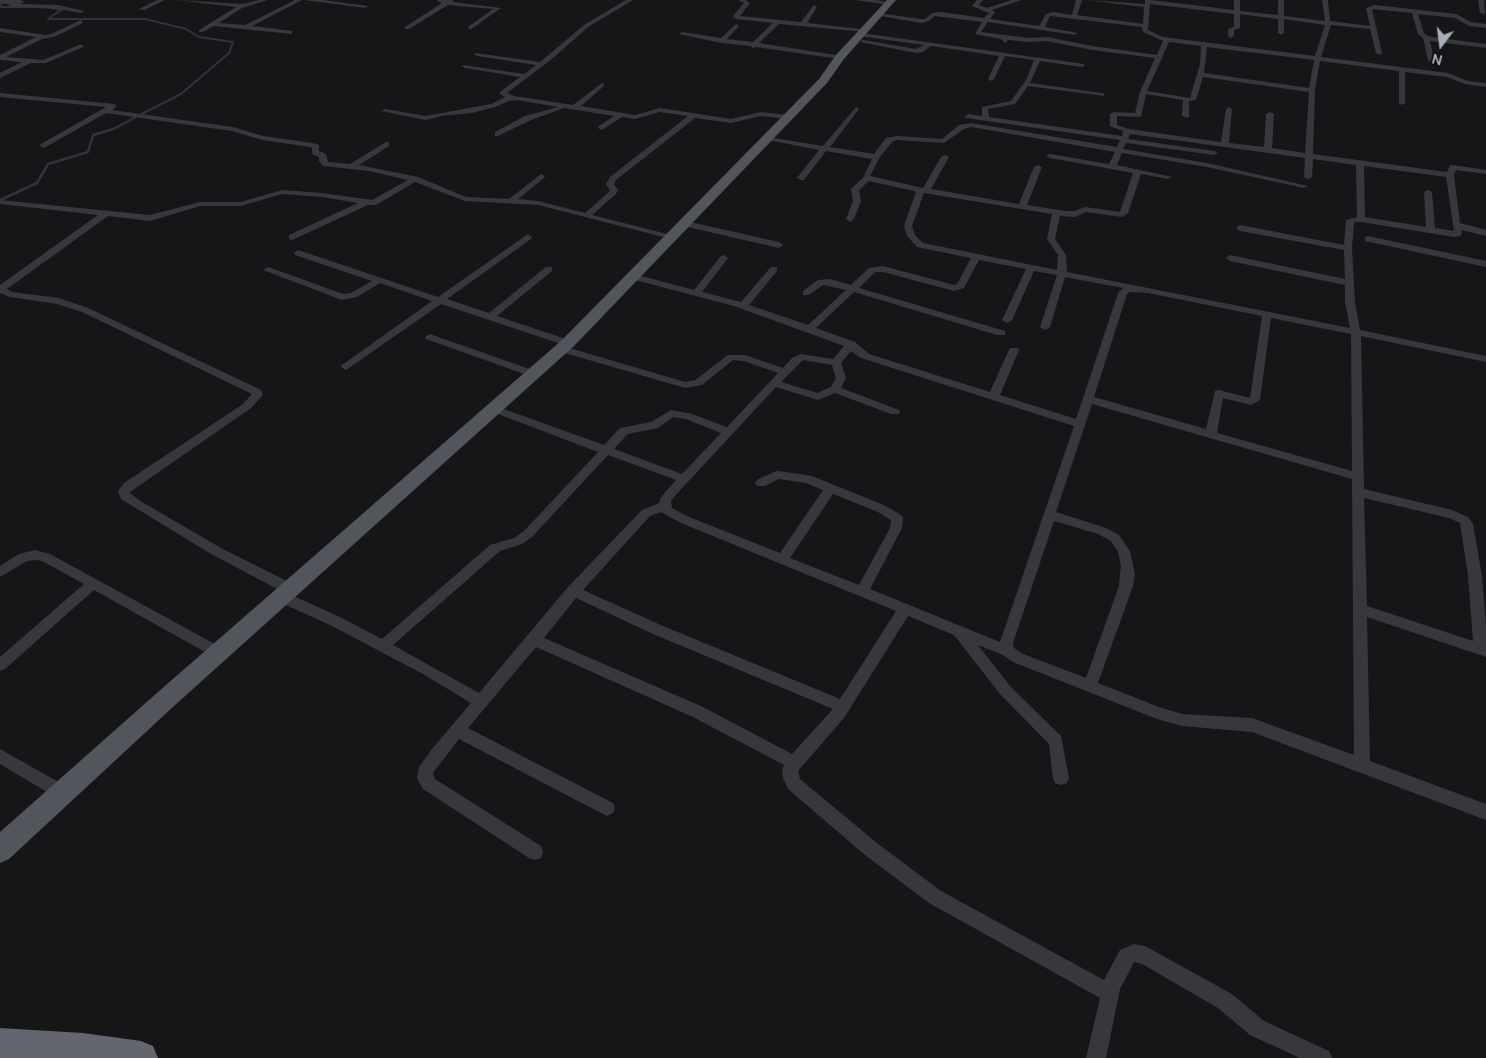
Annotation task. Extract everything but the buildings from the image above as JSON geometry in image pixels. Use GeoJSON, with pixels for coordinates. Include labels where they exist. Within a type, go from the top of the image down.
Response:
{"type":"FeatureCollection","features":[{"type":"Feature","properties":{"kind":"highway"},"geometry":{"type":"LineString","coordinates":[[0,1045],[83,1050],[141,1058]]}},
{"type":"Feature","properties":{"kind":"main road"},"geometry":{"type":"LineString","coordinates":[[0,850],[565,346],[634,278],[788,117],[887,6]]}},
{"type":"Feature","properties":{"kind":"street"},"geometry":{"type":"LineString","coordinates":[[41,6],[56,0]]}},
{"type":"Feature","properties":{"kind":"street"},"geometry":{"type":"LineString","coordinates":[[142,9],[162,0]]}},
{"type":"Feature","properties":{"kind":"street"},"geometry":{"type":"LineString","coordinates":[[179,0],[243,6]]}},
{"type":"Feature","properties":{"kind":"street"},"geometry":{"type":"LineString","coordinates":[[222,4],[231,0]]}},
{"type":"Feature","properties":{"kind":"street"},"geometry":{"type":"LineString","coordinates":[[202,31],[243,6],[265,0]]}},
{"type":"Feature","properties":{"kind":"street"},"geometry":{"type":"LineString","coordinates":[[246,27],[300,0]]}},
{"type":"Feature","properties":{"kind":"street"},"geometry":{"type":"LineString","coordinates":[[308,0],[365,6]]}},
{"type":"Feature","properties":{"kind":"street"},"geometry":{"type":"LineString","coordinates":[[439,0],[446,3],[498,8],[470,28]]}},
{"type":"Feature","properties":{"kind":"street"},"geometry":{"type":"LineString","coordinates":[[407,28],[433,10],[454,0]]}},
{"type":"Feature","properties":{"kind":"street"},"geometry":{"type":"LineString","coordinates":[[630,0],[586,26],[542,64],[502,94],[512,98],[564,107],[640,117],[652,111],[665,110],[731,121],[761,114],[788,117]]}},
{"type":"Feature","properties":{"kind":"street"},"geometry":{"type":"LineString","coordinates":[[741,0],[745,1],[747,5],[735,17],[803,24],[861,35],[1082,64]]}},
{"type":"Feature","properties":{"kind":"street"},"geometry":{"type":"LineString","coordinates":[[859,0],[887,6],[921,21],[927,20],[934,14],[941,14],[1075,33]]}},
{"type":"Feature","properties":{"kind":"street"},"geometry":{"type":"LineString","coordinates":[[980,0],[975,6],[989,9],[1018,0]]}},
{"type":"Feature","properties":{"kind":"street"},"geometry":{"type":"LineString","coordinates":[[1074,17],[1079,0]]}},
{"type":"Feature","properties":{"kind":"street"},"geometry":{"type":"LineString","coordinates":[[1088,0],[1237,11],[1373,28]]}},
{"type":"Feature","properties":{"kind":"street"},"geometry":{"type":"LineString","coordinates":[[1231,36],[1231,29],[1237,28],[1237,0]]}},
{"type":"Feature","properties":{"kind":"street"},"geometry":{"type":"LineString","coordinates":[[1281,0],[1281,33]]}},
{"type":"Feature","properties":{"kind":"street"},"geometry":{"type":"LineString","coordinates":[[1308,177],[1312,90],[1318,57],[1328,22],[1325,0]]}},
{"type":"Feature","properties":{"kind":"street"},"geometry":{"type":"LineString","coordinates":[[1481,0],[1483,13]]}},
{"type":"Feature","properties":{"kind":"street"},"geometry":{"type":"LineString","coordinates":[[5,5],[23,1]]}},
{"type":"Feature","properties":{"kind":"street"},"geometry":{"type":"LineString","coordinates":[[1148,3],[1145,31],[1148,34],[1167,40],[1318,57],[1448,75],[1467,83],[1486,85]]}},
{"type":"Feature","properties":{"kind":"street"},"geometry":{"type":"LineString","coordinates":[[1379,53],[1369,8],[1370,4],[1456,16],[1469,24],[1486,26]]}},
{"type":"Feature","properties":{"kind":"street"},"geometry":{"type":"LineString","coordinates":[[5,5],[41,6],[81,11]]}},
{"type":"Feature","properties":{"kind":"street"},"geometry":{"type":"LineString","coordinates":[[803,24],[814,8]]}},
{"type":"Feature","properties":{"kind":"street"},"geometry":{"type":"LineString","coordinates":[[989,9],[992,12],[977,33],[1000,38],[1034,40],[1043,38],[1159,57]]}},
{"type":"Feature","properties":{"kind":"street"},"geometry":{"type":"LineString","coordinates":[[1414,11],[1422,34],[1426,37],[1486,46]]}},
{"type":"Feature","properties":{"kind":"street"},"geometry":{"type":"LineString","coordinates":[[1040,28],[1048,15],[1146,26]]}},
{"type":"Feature","properties":{"kind":"street"},"geometry":{"type":"LineString","coordinates":[[0,57],[42,37],[52,36],[82,22]]}},
{"type":"Feature","properties":{"kind":"street"},"geometry":{"type":"LineString","coordinates":[[753,46],[777,22]]}},
{"type":"Feature","properties":{"kind":"street"},"geometry":{"type":"LineString","coordinates":[[214,24],[291,32]]}},
{"type":"Feature","properties":{"kind":"street"},"geometry":{"type":"LineString","coordinates":[[721,41],[736,26]]}},
{"type":"Feature","properties":{"kind":"street"},"geometry":{"type":"LineString","coordinates":[[0,30],[41,35],[42,37]]}},
{"type":"Feature","properties":{"kind":"street"},"geometry":{"type":"LineString","coordinates":[[682,34],[840,58]]}},
{"type":"Feature","properties":{"kind":"street"},"geometry":{"type":"LineString","coordinates":[[1426,37],[1431,60]]}},
{"type":"Feature","properties":{"kind":"street"},"geometry":{"type":"LineString","coordinates":[[991,79],[1006,41],[1000,38]]}},
{"type":"Feature","properties":{"kind":"street"},"geometry":{"type":"LineString","coordinates":[[1028,57],[1034,40]]}},
{"type":"Feature","properties":{"kind":"street"},"geometry":{"type":"LineString","coordinates":[[1167,40],[1143,92],[1138,115],[1114,114],[1113,125],[1125,137],[1221,142],[1450,175]]}},
{"type":"Feature","properties":{"kind":"street"},"geometry":{"type":"LineString","coordinates":[[1062,49],[1067,43]]}},
{"type":"Feature","properties":{"kind":"street"},"geometry":{"type":"LineString","coordinates":[[1143,92],[1193,100],[1203,64],[1204,45]]}},
{"type":"Feature","properties":{"kind":"street"},"geometry":{"type":"LineString","coordinates":[[0,57],[29,61],[48,61],[81,46]]}},
{"type":"Feature","properties":{"kind":"street"},"geometry":{"type":"LineString","coordinates":[[477,54],[542,64]]}},
{"type":"Feature","properties":{"kind":"street"},"geometry":{"type":"LineString","coordinates":[[1052,60],[1057,55]]}},
{"type":"Feature","properties":{"kind":"street"},"geometry":{"type":"LineString","coordinates":[[986,118],[984,108],[1010,105],[1026,84],[1038,59]]}},
{"type":"Feature","properties":{"kind":"street"},"geometry":{"type":"LineString","coordinates":[[0,76],[29,61]]}},
{"type":"Feature","properties":{"kind":"street"},"geometry":{"type":"LineString","coordinates":[[465,66],[526,76]]}},
{"type":"Feature","properties":{"kind":"street"},"geometry":{"type":"LineString","coordinates":[[1402,69],[1402,103]]}},
{"type":"Feature","properties":{"kind":"street"},"geometry":{"type":"LineString","coordinates":[[1199,74],[1312,90]]}},
{"type":"Feature","properties":{"kind":"street"},"geometry":{"type":"LineString","coordinates":[[1026,84],[1102,95]]}},
{"type":"Feature","properties":{"kind":"street"},"geometry":{"type":"LineString","coordinates":[[574,108],[602,85]]}},
{"type":"Feature","properties":{"kind":"street"},"geometry":{"type":"LineString","coordinates":[[0,95],[129,107]]}},
{"type":"Feature","properties":{"kind":"street"},"geometry":{"type":"LineString","coordinates":[[385,111],[426,118],[441,114],[472,111],[512,98]]}},
{"type":"Feature","properties":{"kind":"street"},"geometry":{"type":"LineString","coordinates":[[1186,100],[1186,116]]}},
{"type":"Feature","properties":{"kind":"street"},"geometry":{"type":"LineString","coordinates":[[44,146],[114,106]]}},
{"type":"Feature","properties":{"kind":"street"},"geometry":{"type":"LineString","coordinates":[[498,134],[528,118],[564,107]]}},
{"type":"Feature","properties":{"kind":"street"},"geometry":{"type":"LineString","coordinates":[[969,116],[1125,137],[1213,156],[1221,142],[1229,108]]}},
{"type":"Feature","properties":{"kind":"street"},"geometry":{"type":"LineString","coordinates":[[801,178],[856,109]]}},
{"type":"Feature","properties":{"kind":"street"},"geometry":{"type":"LineString","coordinates":[[105,111],[233,129],[262,138],[312,145],[316,147],[315,152],[323,156],[324,162],[415,179],[465,199],[538,203],[672,238]]}},
{"type":"Feature","properties":{"kind":"street"},"geometry":{"type":"LineString","coordinates":[[1268,149],[1270,114]]}},
{"type":"Feature","properties":{"kind":"street"},"geometry":{"type":"LineString","coordinates":[[602,128],[620,115]]}},
{"type":"Feature","properties":{"kind":"street"},"geometry":{"type":"LineString","coordinates":[[586,216],[613,192],[614,190],[610,184],[613,179],[694,115]]}},
{"type":"Feature","properties":{"kind":"street"},"geometry":{"type":"LineString","coordinates":[[850,219],[857,201],[855,189],[867,178],[866,176],[876,161],[876,157],[889,140],[897,138],[944,141],[967,125],[1120,150],[1304,186]]}},
{"type":"Feature","properties":{"kind":"street"},"geometry":{"type":"LineString","coordinates":[[1114,167],[1113,163],[1125,137]]}},
{"type":"Feature","properties":{"kind":"street"},"geometry":{"type":"LineString","coordinates":[[767,138],[876,157]]}},
{"type":"Feature","properties":{"kind":"street"},"geometry":{"type":"LineString","coordinates":[[351,167],[386,144]]}},
{"type":"Feature","properties":{"kind":"street"},"geometry":{"type":"LineString","coordinates":[[926,190],[945,156]]}},
{"type":"Feature","properties":{"kind":"street"},"geometry":{"type":"LineString","coordinates":[[1050,156],[1168,177]]}},
{"type":"Feature","properties":{"kind":"street"},"geometry":{"type":"LineString","coordinates":[[1360,162],[1361,219]]}},
{"type":"Feature","properties":{"kind":"street"},"geometry":{"type":"LineString","coordinates":[[1022,206],[1038,167]]}},
{"type":"Feature","properties":{"kind":"street"},"geometry":{"type":"LineString","coordinates":[[1362,766],[1356,334],[1350,302],[1349,283],[1348,248],[1350,220],[1361,219],[1456,234],[1458,226],[1456,224],[1450,175],[1453,167],[1486,172]]}},
{"type":"Feature","properties":{"kind":"street"},"geometry":{"type":"LineString","coordinates":[[867,178],[1056,212],[1075,214],[1085,209],[1122,214],[1128,203],[1138,171]]}},
{"type":"Feature","properties":{"kind":"street"},"geometry":{"type":"LineString","coordinates":[[510,202],[542,176]]}},
{"type":"Feature","properties":{"kind":"street"},"geometry":{"type":"LineString","coordinates":[[0,202],[150,218],[200,204],[241,204],[288,192],[377,202],[415,179]]}},
{"type":"Feature","properties":{"kind":"street"},"geometry":{"type":"LineString","coordinates":[[917,188],[920,192],[908,226],[915,241],[928,248],[1032,267],[1486,359]]}},
{"type":"Feature","properties":{"kind":"street"},"geometry":{"type":"LineString","coordinates":[[1428,192],[1431,231]]}},
{"type":"Feature","properties":{"kind":"street"},"geometry":{"type":"LineString","coordinates":[[292,237],[367,202]]}},
{"type":"Feature","properties":{"kind":"street"},"geometry":{"type":"LineString","coordinates":[[1045,327],[1062,273],[1062,255],[1051,239],[1056,212]]}},
{"type":"Feature","properties":{"kind":"street"},"geometry":{"type":"LineString","coordinates":[[105,214],[2,288],[2,290],[10,294],[59,301],[85,310],[257,392],[258,395],[247,406],[124,491],[125,496],[286,593],[446,680],[482,702]]}},
{"type":"Feature","properties":{"kind":"street"},"geometry":{"type":"LineString","coordinates":[[686,224],[779,245]]}},
{"type":"Feature","properties":{"kind":"street"},"geometry":{"type":"LineString","coordinates":[[1458,226],[1486,233]]}},
{"type":"Feature","properties":{"kind":"street"},"geometry":{"type":"LineString","coordinates":[[1240,228],[1348,248]]}},
{"type":"Feature","properties":{"kind":"street"},"geometry":{"type":"LineString","coordinates":[[346,367],[528,237]]}},
{"type":"Feature","properties":{"kind":"street"},"geometry":{"type":"LineString","coordinates":[[1368,239],[1486,264]]}},
{"type":"Feature","properties":{"kind":"street"},"geometry":{"type":"LineString","coordinates":[[298,253],[490,317],[565,346],[686,385],[698,383],[728,358],[733,357],[745,358],[785,372]]}},
{"type":"Feature","properties":{"kind":"street"},"geometry":{"type":"LineString","coordinates":[[811,328],[868,272],[879,268],[945,287],[959,287],[976,256]]}},
{"type":"Feature","properties":{"kind":"street"},"geometry":{"type":"LineString","coordinates":[[696,293],[724,258]]}},
{"type":"Feature","properties":{"kind":"street"},"geometry":{"type":"LineString","coordinates":[[1230,258],[1349,283]]}},
{"type":"Feature","properties":{"kind":"street"},"geometry":{"type":"LineString","coordinates":[[1007,320],[1032,267]]}},
{"type":"Feature","properties":{"kind":"street"},"geometry":{"type":"LineString","coordinates":[[490,317],[549,269]]}},
{"type":"Feature","properties":{"kind":"street"},"geometry":{"type":"LineString","coordinates":[[743,306],[774,269]]}},
{"type":"Feature","properties":{"kind":"street"},"geometry":{"type":"LineString","coordinates":[[268,270],[342,297],[354,296],[379,280]]}},
{"type":"Feature","properties":{"kind":"street"},"geometry":{"type":"LineString","coordinates":[[634,278],[743,306],[811,328],[851,344],[865,356],[1080,424]]}},
{"type":"Feature","properties":{"kind":"street"},"geometry":{"type":"LineString","coordinates":[[806,293],[824,281],[1001,333]]}},
{"type":"Feature","properties":{"kind":"street"},"geometry":{"type":"LineString","coordinates":[[1008,651],[1006,643],[1123,293],[1128,289],[1137,288]]}},
{"type":"Feature","properties":{"kind":"street"},"geometry":{"type":"LineString","coordinates":[[1211,434],[1218,393],[1251,402],[1255,400],[1267,314]]}},
{"type":"Feature","properties":{"kind":"street"},"geometry":{"type":"LineString","coordinates":[[430,337],[534,374]]}},
{"type":"Feature","properties":{"kind":"street"},"geometry":{"type":"LineString","coordinates":[[836,363],[851,344]]}},
{"type":"Feature","properties":{"kind":"street"},"geometry":{"type":"LineString","coordinates":[[994,396],[1014,350]]}},
{"type":"Feature","properties":{"kind":"street"},"geometry":{"type":"LineString","coordinates":[[836,363],[802,357],[785,372],[665,500],[665,506],[670,513],[1008,651],[1018,658],[1182,720],[1252,725],[1486,812]]}},
{"type":"Feature","properties":{"kind":"street"},"geometry":{"type":"LineString","coordinates":[[774,384],[818,397],[835,389],[841,378],[836,363]]}},
{"type":"Feature","properties":{"kind":"street"},"geometry":{"type":"LineString","coordinates":[[835,389],[895,412]]}},
{"type":"Feature","properties":{"kind":"street"},"geometry":{"type":"LineString","coordinates":[[1088,399],[1358,477]]}},
{"type":"Feature","properties":{"kind":"street"},"geometry":{"type":"LineString","coordinates":[[494,409],[684,479]]}},
{"type":"Feature","properties":{"kind":"street"},"geometry":{"type":"LineString","coordinates":[[383,646],[495,548],[518,542],[528,534],[624,431],[654,425],[671,413],[688,416],[729,432]]}},
{"type":"Feature","properties":{"kind":"street"},"geometry":{"type":"LineString","coordinates":[[762,483],[771,477],[784,474],[808,479],[882,509],[897,518],[896,528],[862,592]]}},
{"type":"Feature","properties":{"kind":"street"},"geometry":{"type":"LineString","coordinates":[[782,560],[831,488]]}},
{"type":"Feature","properties":{"kind":"street"},"geometry":{"type":"LineString","coordinates":[[1358,492],[1452,514],[1464,520],[1467,524],[1484,650],[1359,609]]}},
{"type":"Feature","properties":{"kind":"street"},"geometry":{"type":"LineString","coordinates":[[535,852],[429,784],[425,778],[428,764],[482,702],[573,591],[646,513],[665,506]]}},
{"type":"Feature","properties":{"kind":"street"},"geometry":{"type":"LineString","coordinates":[[1050,514],[1102,531],[1115,538],[1124,551],[1128,575],[1126,586],[1090,686]]}},
{"type":"Feature","properties":{"kind":"street"},"geometry":{"type":"LineString","coordinates":[[0,572],[24,557],[35,555],[45,557],[219,653]]}},
{"type":"Feature","properties":{"kind":"street"},"geometry":{"type":"LineString","coordinates":[[0,665],[93,584]]}},
{"type":"Feature","properties":{"kind":"street"},"geometry":{"type":"LineString","coordinates":[[573,591],[658,630],[843,706]]}},
{"type":"Feature","properties":{"kind":"street"},"geometry":{"type":"LineString","coordinates":[[905,610],[843,706],[790,770],[794,784],[917,885],[935,897],[1094,986],[1103,990],[1111,988]]}},
{"type":"Feature","properties":{"kind":"street"},"geometry":{"type":"LineString","coordinates":[[959,631],[1005,690],[1056,741],[1061,778]]}},
{"type":"Feature","properties":{"kind":"street"},"geometry":{"type":"LineString","coordinates":[[533,639],[698,712],[795,763]]}},
{"type":"Feature","properties":{"kind":"street"},"geometry":{"type":"LineString","coordinates":[[457,730],[607,808]]}},
{"type":"Feature","properties":{"kind":"street"},"geometry":{"type":"LineString","coordinates":[[0,756],[64,793]]}},
{"type":"Feature","properties":{"kind":"street"},"geometry":{"type":"LineString","coordinates":[[1096,1058],[1111,988],[1126,956],[1134,953],[1146,955],[1226,1001],[1257,1028],[1322,1058]]}},
{"type":"Feature","properties":{"kind":"waterway"},"geometry":{"type":"LineString","coordinates":[[0,2],[2,2],[0,7],[28,7]]}},
{"type":"Feature","properties":{"kind":"waterway"},"geometry":{"type":"LineString","coordinates":[[52,8],[61,10],[48,19],[145,19],[186,29],[199,37],[233,42],[229,53],[181,94],[128,121]]}},
{"type":"Feature","properties":{"kind":"waterway"},"geometry":{"type":"LineString","coordinates":[[0,200],[37,183],[48,164],[88,152],[93,135],[113,129],[131,120]]}}]}
